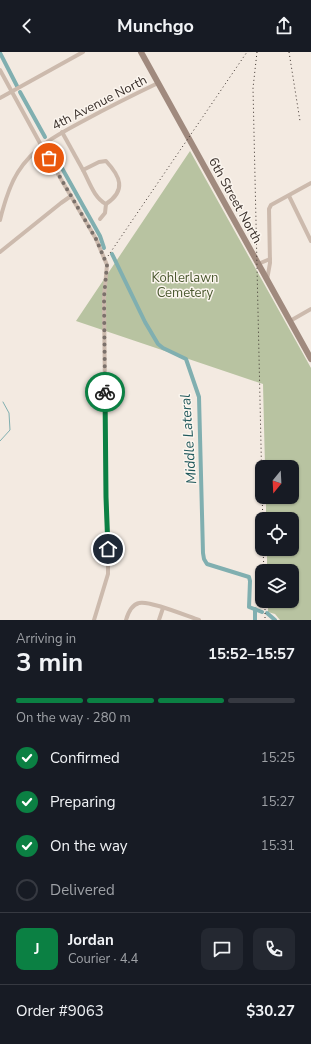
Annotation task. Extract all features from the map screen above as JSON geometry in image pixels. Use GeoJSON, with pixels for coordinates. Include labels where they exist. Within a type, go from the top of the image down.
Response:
{"type":"FeatureCollection","features":[{"type":"Feature","properties":{"kind":"street"},"geometry":{"type":"LineString","coordinates":[[0,98],[83,52]]}},
{"type":"Feature","properties":{"kind":"street","name":"6th Street North"},"geometry":{"type":"LineString","coordinates":[[141,52],[311,359]]}},
{"type":"Feature","properties":{"kind":"street"},"geometry":{"type":"LineString","coordinates":[[0,70],[41,145],[96,239],[105,260],[106,271],[104,287],[108,574],[94,620]]}},
{"type":"Feature","properties":{"kind":"street","name":"4th Avenue North"},"geometry":{"type":"LineString","coordinates":[[0,220],[2,204],[19,170],[33,152],[41,145],[116,102],[158,83]]}},
{"type":"Feature","properties":{"kind":"street"},"geometry":{"type":"LineString","coordinates":[[62,132],[95,193],[102,202],[106,204]]}},
{"type":"Feature","properties":{"kind":"street"},"geometry":{"type":"LineString","coordinates":[[83,170],[99,162],[106,161],[115,171],[120,184],[118,194],[106,204],[105,213],[100,219]]}},
{"type":"Feature","properties":{"kind":"street"},"geometry":{"type":"LineString","coordinates":[[267,280],[270,259],[269,208],[271,205],[311,183]]}},
{"type":"Feature","properties":{"kind":"street"},"geometry":{"type":"LineString","coordinates":[[0,252],[61,202],[71,196]]}},
{"type":"Feature","properties":{"kind":"street"},"geometry":{"type":"LineString","coordinates":[[289,196],[311,241]]}},
{"type":"Feature","properties":{"kind":"street"},"geometry":{"type":"LineString","coordinates":[[258,264],[270,259]]}},
{"type":"Feature","properties":{"kind":"street"},"geometry":{"type":"LineString","coordinates":[[290,321],[311,309]]}},
{"type":"Feature","properties":{"kind":"street"},"geometry":{"type":"LineString","coordinates":[[126,620],[133,606],[140,603],[163,608],[191,619],[199,620]]}},
{"type":"Feature","properties":{"kind":"street"},"geometry":{"type":"LineString","coordinates":[[159,620],[163,608]]}},
{"type":"Feature","properties":{"kind":"green space","name":"Kohlerlawn Cemetery"},"geometry":{"type":"Polygon","coordinates":[[[190,151],[311,368],[311,620],[280,620],[275,614],[268,612],[268,608],[299,608],[299,564],[267,564],[267,556],[299,556],[299,512],[266,512],[266,504],[299,504],[299,460],[265,460],[263,384],[76,321],[190,151]]]}},
{"type":"Feature","properties":{"kind":"waterway","name":"Middle Lateral"},"geometry":{"type":"LineString","coordinates":[[0,53],[17,86]]}},
{"type":"Feature","properties":{"kind":"waterway","name":"Middle Lateral"},"geometry":{"type":"LineString","coordinates":[[20,92],[45,137]]}},
{"type":"Feature","properties":{"kind":"waterway","name":"Middle Lateral"},"geometry":{"type":"LineString","coordinates":[[49,145],[100,236],[104,248]]}},
{"type":"Feature","properties":{"kind":"waterway","name":"Middle Lateral"},"geometry":{"type":"LineString","coordinates":[[112,254],[145,322],[158,344],[186,359],[199,397],[204,559],[207,564],[249,577],[249,607],[262,612]]}},
{"type":"Feature","properties":{"kind":"waterway"},"geometry":{"type":"LineString","coordinates":[[0,441],[10,430],[9,413],[3,402]]}},
{"type":"Feature","properties":{"kind":"waterway"},"geometry":{"type":"LineString","coordinates":[[255,609],[255,620]]}},
{"type":"Feature","properties":{"kind":"waterway","name":"Middle Lateral"},"geometry":{"type":"LineString","coordinates":[[267,613],[275,620]]}},
{"type":"Feature","properties":{"kind":"railway"},"geometry":{"type":"LineString","coordinates":[[108,256],[247,52]]}},
{"type":"Feature","properties":{"kind":"railway"},"geometry":{"type":"LineString","coordinates":[[257,52],[253,88],[261,460]]}},
{"type":"Feature","properties":{"kind":"railway"},"geometry":{"type":"LineString","coordinates":[[289,52],[300,121]]}},
{"type":"Feature","properties":{"kind":"railway"},"geometry":{"type":"LineString","coordinates":[[262,504],[263,512]]}},
{"type":"Feature","properties":{"kind":"railway"},"geometry":{"type":"LineString","coordinates":[[263,556],[264,564]]}},
{"type":"Feature","properties":{"kind":"railway"},"geometry":{"type":"LineString","coordinates":[[265,608],[265,620]]}},
{"type":"Feature","properties":{"kind":"way so far"},"geometry":{"type":"LineString","coordinates":[[49,158],[96,239],[107,265],[104,287],[105,392]]}},
{"type":"Feature","properties":{"kind":"route"},"geometry":{"type":"LineString","coordinates":[[105,392],[106,520],[108,549]]}}]}
